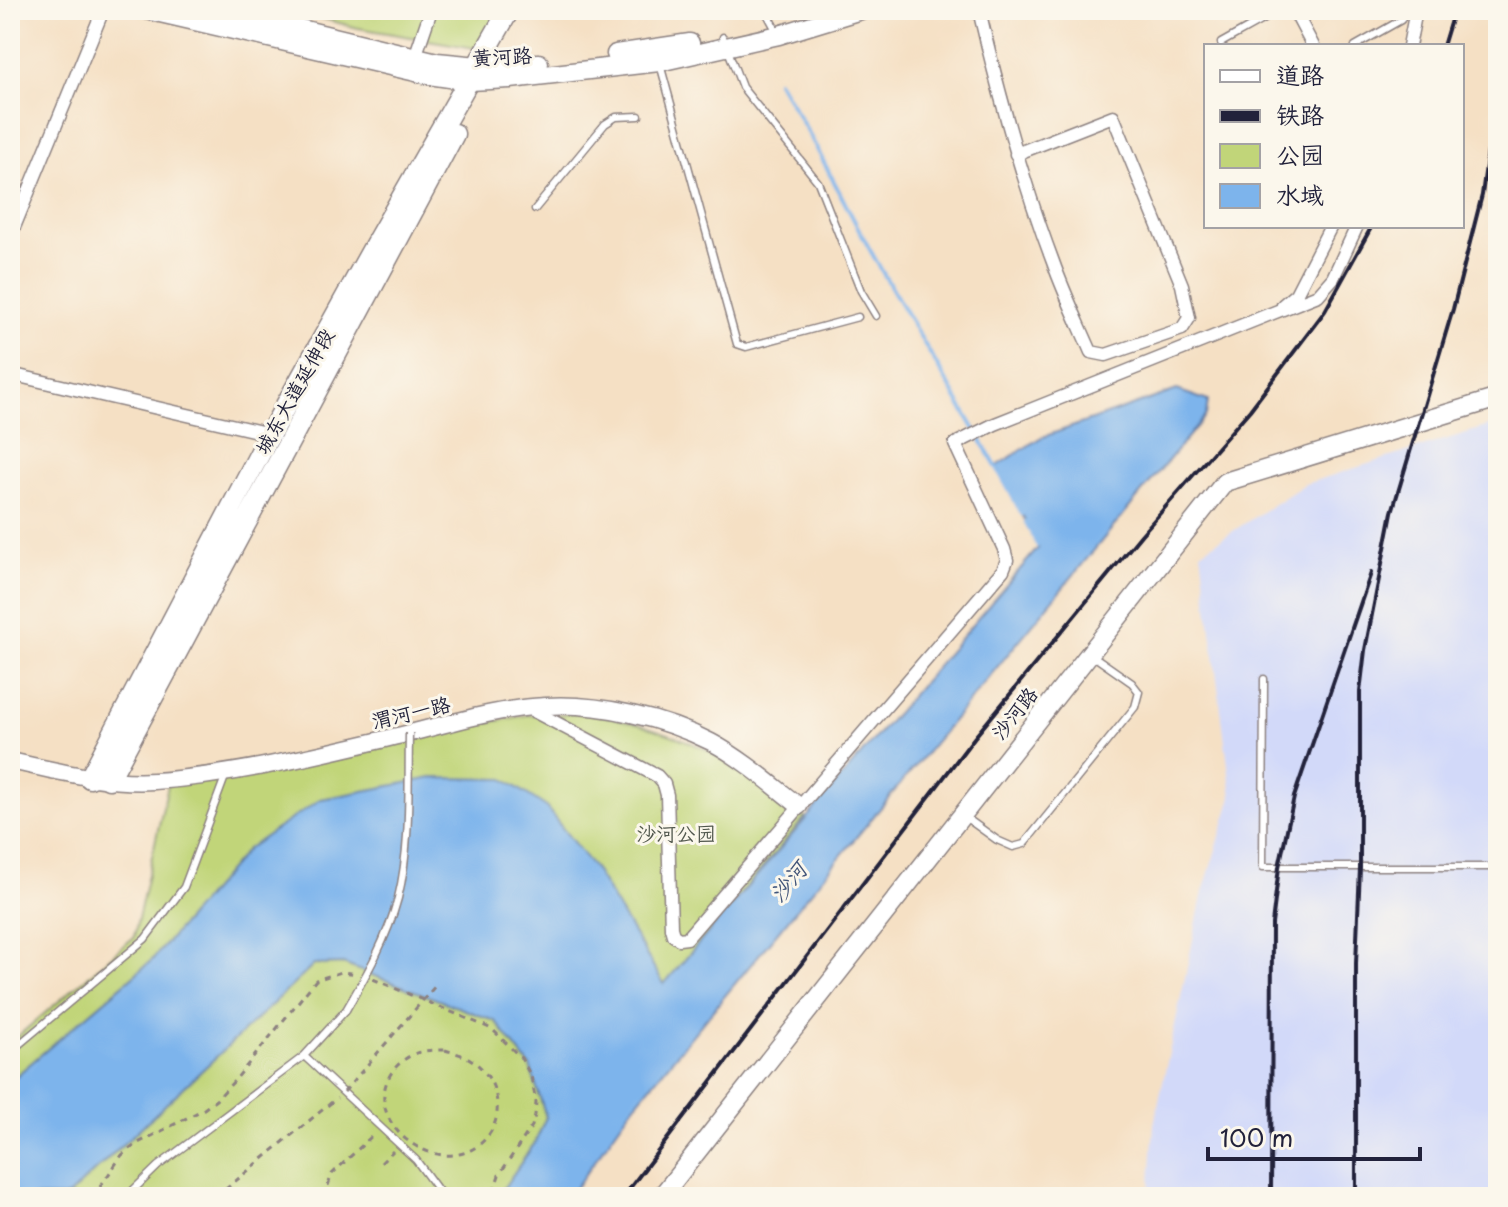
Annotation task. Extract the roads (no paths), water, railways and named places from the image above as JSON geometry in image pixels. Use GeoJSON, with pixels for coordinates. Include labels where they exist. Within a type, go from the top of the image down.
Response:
{"type":"FeatureCollection","features":[{"type":"Feature","properties":{"kind":"main road","name":"黄河路"},"geometry":{"type":"LineString","coordinates":[[147,10],[429,75],[658,56],[725,42],[772,23],[820,10]]}},
{"type":"Feature","properties":{"kind":"main road","name":"黄河路"},"geometry":{"type":"LineString","coordinates":[[222,10],[480,73]]}},
{"type":"Feature","properties":{"kind":"main road","name":"城东大道延伸段"},"geometry":{"type":"LineString","coordinates":[[99,779],[480,73],[509,10]]}},
{"type":"Feature","properties":{"kind":"main road","name":"城东大道延伸段"},"geometry":{"type":"LineString","coordinates":[[99,779],[270,434],[377,241],[521,10]]}},
{"type":"Feature","properties":{"kind":"main road","name":"黄河路"},"geometry":{"type":"LineString","coordinates":[[772,23],[861,10]]}},
{"type":"Feature","properties":{"kind":"main road","name":"沙河路"},"geometry":{"type":"LineString","coordinates":[[661,1197],[1225,482],[1498,398]]}},
{"type":"Feature","properties":{"kind":"street"},"geometry":{"type":"LineString","coordinates":[[10,237],[103,10]]}},
{"type":"Feature","properties":{"kind":"street"},"geometry":{"type":"LineString","coordinates":[[415,57],[431,10]]}},
{"type":"Feature","properties":{"kind":"street"},"geometry":{"type":"LineString","coordinates":[[979,10],[1016,154],[1054,265],[1091,352],[1106,355],[1182,329],[1189,318],[1182,285],[1113,116],[1016,154]]}},
{"type":"Feature","properties":{"kind":"street"},"geometry":{"type":"LineString","coordinates":[[1294,10],[1312,44]]}},
{"type":"Feature","properties":{"kind":"street"},"geometry":{"type":"LineString","coordinates":[[1409,44],[1416,10]]}},
{"type":"Feature","properties":{"kind":"street"},"geometry":{"type":"LineString","coordinates":[[1278,310],[1296,294],[1330,228]]}},
{"type":"Feature","properties":{"kind":"street"},"geometry":{"type":"LineString","coordinates":[[528,708],[657,776],[664,784],[667,795],[671,928],[673,935],[679,939],[687,938],[1003,570],[1007,560],[1004,549],[955,444],[1318,295],[1333,278],[1356,228]]}},
{"type":"Feature","properties":{"kind":"street"},"geometry":{"type":"LineString","coordinates":[[10,374],[270,434]]}},
{"type":"Feature","properties":{"kind":"street","name":"渭河一路"},"geometry":{"type":"LineString","coordinates":[[10,761],[99,779],[151,781],[226,773],[481,715],[547,706],[594,708],[656,721],[710,742],[749,766],[799,806]]}},
{"type":"Feature","properties":{"kind":"lane"},"geometry":{"type":"LineString","coordinates":[[1221,43],[1280,10]]}},
{"type":"Feature","properties":{"kind":"lane"},"geometry":{"type":"LineString","coordinates":[[1359,44],[1401,20],[1405,10]]}},
{"type":"Feature","properties":{"kind":"lane"},"geometry":{"type":"LineString","coordinates":[[725,42],[742,87],[754,106],[818,182],[861,291],[876,316]]}},
{"type":"Feature","properties":{"kind":"lane"},"geometry":{"type":"LineString","coordinates":[[658,56],[737,344],[746,347],[858,317]]}},
{"type":"Feature","properties":{"kind":"lane"},"geometry":{"type":"LineString","coordinates":[[535,209],[605,124],[616,117],[639,116]]}},
{"type":"Feature","properties":{"kind":"lane"},"geometry":{"type":"LineString","coordinates":[[962,815],[1005,844],[1013,847],[1024,844],[1135,707],[1139,692],[1132,683],[1089,653]]}},
{"type":"Feature","properties":{"kind":"lane"},"geometry":{"type":"LineString","coordinates":[[1264,679],[1263,867],[1498,867]]}},
{"type":"Feature","properties":{"kind":"lane"},"geometry":{"type":"LineString","coordinates":[[126,1197],[158,1166],[304,1056],[346,1010],[379,952],[398,899],[407,823],[409,733]]}},
{"type":"Feature","properties":{"kind":"lane"},"geometry":{"type":"LineString","coordinates":[[10,1052],[145,939],[162,919],[184,887],[226,773]]}},
{"type":"Feature","properties":{"kind":"lane"},"geometry":{"type":"LineString","coordinates":[[304,1056],[416,1160],[443,1197]]}},
{"type":"Feature","properties":{"kind":"water","name":"沙河"},"geometry":{"type":"Polygon","coordinates":[[[1177,390],[1208,401],[1206,415],[632,1108],[569,1197],[501,1197],[501,1192],[536,1141],[546,1117],[530,1066],[495,1021],[343,964],[314,965],[67,1197],[10,1197],[10,1081],[152,960],[247,849],[321,799],[432,778],[504,779],[545,806],[595,870],[664,984],[1039,547],[997,466],[1040,438],[1177,390]]]}},
{"type":"Feature","properties":{"kind":"waterway"},"geometry":{"type":"LineString","coordinates":[[777,81],[1022,514]]}},
{"type":"Feature","properties":{"kind":"waterway"},"geometry":{"type":"LineString","coordinates":[[1026,522],[1038,546]]}},
{"type":"Feature","properties":{"kind":"railway"},"geometry":{"type":"LineString","coordinates":[[1444,44],[1454,10]]}},
{"type":"Feature","properties":{"kind":"railway"},"geometry":{"type":"LineString","coordinates":[[1356,1197],[1360,692],[1365,650],[1392,512],[1453,309],[1482,195],[1498,76]]}},
{"type":"Feature","properties":{"kind":"railway"},"geometry":{"type":"LineString","coordinates":[[623,1197],[974,738],[1141,535],[1250,410],[1325,311],[1371,228]]}},
{"type":"Feature","properties":{"kind":"railway"},"geometry":{"type":"LineString","coordinates":[[1271,1197],[1272,924],[1279,867],[1294,797],[1371,573]]}},
{"type":"Feature","properties":{"kind":"park label","name":"沙河公园"},"geometry":{"type":"Point","coordinates":[676,833]}}]}
